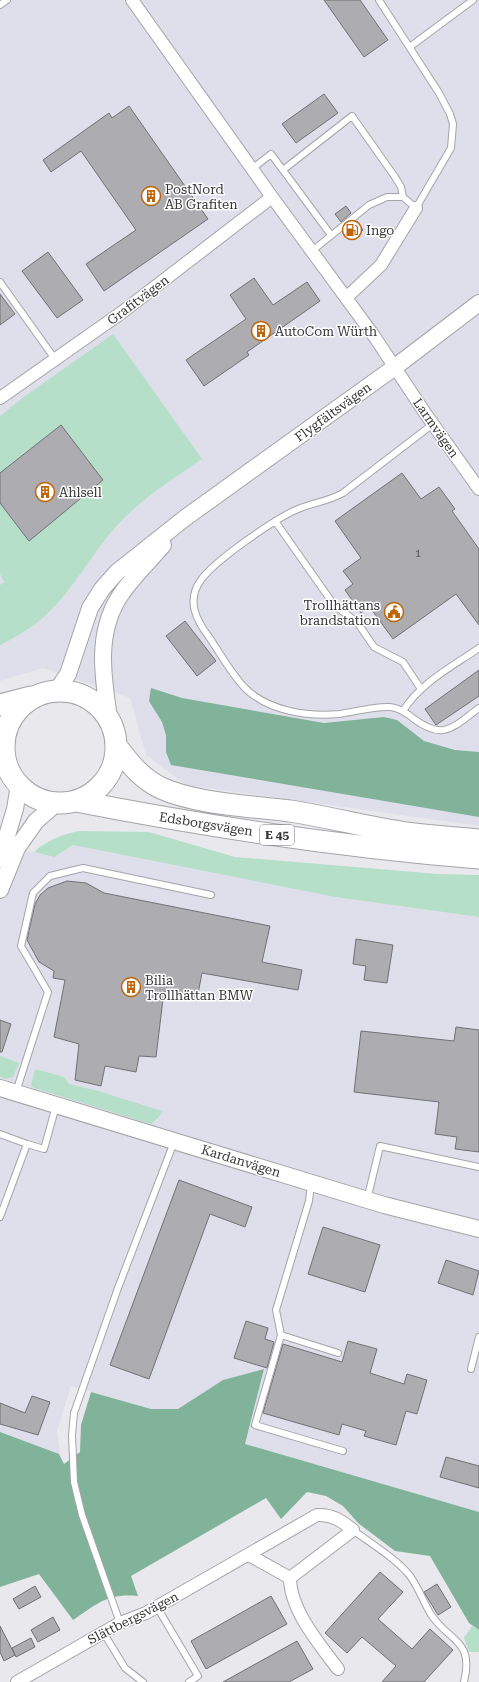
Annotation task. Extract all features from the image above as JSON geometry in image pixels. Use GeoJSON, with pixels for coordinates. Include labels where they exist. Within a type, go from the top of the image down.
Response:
{"type":"FeatureCollection","features":[{"type":"Feature","properties":{"kind":"highway","name":"E 45"},"geometry":{"type":"LineString","coordinates":[[0,705],[47,693],[67,690],[87,697],[103,710],[109,718],[115,732],[117,747],[112,768],[105,781],[89,795],[66,802],[36,797],[10,774]]}},
{"type":"Feature","properties":{"kind":"highway"},"geometry":{"type":"LineString","coordinates":[[10,774],[4,752],[7,729],[19,709],[47,693]]}},
{"type":"Feature","properties":{"kind":"highway","name":"Edsborgsvägen"},"geometry":{"type":"LineString","coordinates":[[117,747],[136,771],[147,779],[162,788],[184,795],[210,801],[314,815],[407,833],[479,840]]}},
{"type":"Feature","properties":{"kind":"highway","name":"Edsborgsvägen"},"geometry":{"type":"LineString","coordinates":[[66,802],[186,822],[322,842],[405,852],[479,858]]}},
{"type":"Feature","properties":{"kind":"street"},"geometry":{"type":"LineString","coordinates":[[132,0],[272,198],[395,367]]}},
{"type":"Feature","properties":{"kind":"street","name":"Grafitvägen"},"geometry":{"type":"LineString","coordinates":[[0,398],[120,313],[272,198]]}},
{"type":"Feature","properties":{"kind":"street"},"geometry":{"type":"LineString","coordinates":[[346,298],[381,265],[416,208]]}},
{"type":"Feature","properties":{"kind":"street","name":"Flygfältsvägen"},"geometry":{"type":"LineString","coordinates":[[47,693],[68,674],[90,608],[102,589],[118,572],[185,518],[395,367],[479,303]]}},
{"type":"Feature","properties":{"kind":"street","name":"Larmvägen"},"geometry":{"type":"LineString","coordinates":[[395,367],[479,489]]}},
{"type":"Feature","properties":{"kind":"street","name":"Flygfältsvägen"},"geometry":{"type":"LineString","coordinates":[[109,718],[102,653],[105,633],[113,610],[119,597],[185,518]]}},
{"type":"Feature","properties":{"kind":"street"},"geometry":{"type":"LineString","coordinates":[[0,859],[15,809],[10,774]]}},
{"type":"Feature","properties":{"kind":"street"},"geometry":{"type":"LineString","coordinates":[[0,890],[17,848],[36,821],[66,802]]}},
{"type":"Feature","properties":{"kind":"street","name":"Kardanvägen"},"geometry":{"type":"LineString","coordinates":[[5,1088],[367,1200],[479,1229]]}},
{"type":"Feature","properties":{"kind":"street","name":"Slättbergsvägen"},"geometry":{"type":"LineString","coordinates":[[17,1682],[103,1632],[157,1607],[318,1515],[328,1514],[341,1520],[353,1530]]}},
{"type":"Feature","properties":{"kind":"street"},"geometry":{"type":"LineString","coordinates":[[290,1578],[353,1530]]}},
{"type":"Feature","properties":{"kind":"street"},"geometry":{"type":"LineString","coordinates":[[250,1555],[290,1578]]}},
{"type":"Feature","properties":{"kind":"street"},"geometry":{"type":"LineString","coordinates":[[290,1578],[290,1588],[297,1607],[312,1633],[338,1669]]}},
{"type":"Feature","properties":{"kind":"lane"},"geometry":{"type":"LineString","coordinates":[[0,5],[7,0]]}},
{"type":"Feature","properties":{"kind":"lane"},"geometry":{"type":"LineString","coordinates":[[282,170],[352,116],[395,177],[401,187],[403,197],[416,208],[445,161],[450,148],[453,132],[450,114],[410,46],[379,0]]}},
{"type":"Feature","properties":{"kind":"lane"},"geometry":{"type":"LineString","coordinates":[[410,46],[473,0]]}},
{"type":"Feature","properties":{"kind":"lane"},"geometry":{"type":"LineString","coordinates":[[252,169],[271,154],[331,235]]}},
{"type":"Feature","properties":{"kind":"lane"},"geometry":{"type":"LineString","coordinates":[[312,251],[369,205],[387,198],[403,197]]}},
{"type":"Feature","properties":{"kind":"lane"},"geometry":{"type":"LineString","coordinates":[[0,282],[55,360]]}},
{"type":"Feature","properties":{"kind":"lane"},"geometry":{"type":"LineString","coordinates":[[433,424],[343,493],[330,500],[298,509],[275,520],[210,568],[200,581],[193,595],[193,608],[199,624],[245,688],[260,700],[271,705],[295,712],[313,714],[338,714],[390,707],[404,711],[431,730],[441,731],[451,727],[479,708]]}},
{"type":"Feature","properties":{"kind":"lane"},"geometry":{"type":"LineString","coordinates":[[275,520],[334,605],[357,622],[374,647],[403,662],[421,689]]}},
{"type":"Feature","properties":{"kind":"lane"},"geometry":{"type":"LineString","coordinates":[[404,711],[410,699],[421,689],[479,648]]}},
{"type":"Feature","properties":{"kind":"lane"},"geometry":{"type":"LineString","coordinates":[[5,1088],[48,992],[21,946],[33,893],[50,876],[83,868],[211,895]]}},
{"type":"Feature","properties":{"kind":"lane"},"geometry":{"type":"LineString","coordinates":[[0,1134],[44,1149],[56,1104]]}},
{"type":"Feature","properties":{"kind":"lane"},"geometry":{"type":"LineString","coordinates":[[120,1623],[82,1515],[74,1482],[72,1435],[74,1413],[118,1288],[174,1140]]}},
{"type":"Feature","properties":{"kind":"lane"},"geometry":{"type":"LineString","coordinates":[[0,1217],[27,1144]]}},
{"type":"Feature","properties":{"kind":"lane"},"geometry":{"type":"LineString","coordinates":[[367,1200],[380,1146],[479,1167]]}},
{"type":"Feature","properties":{"kind":"lane"},"geometry":{"type":"LineString","coordinates":[[311,1183],[309,1201],[276,1310],[281,1335],[254,1425],[343,1451]]}},
{"type":"Feature","properties":{"kind":"lane"},"geometry":{"type":"LineString","coordinates":[[281,1335],[338,1353]]}},
{"type":"Feature","properties":{"kind":"lane"},"geometry":{"type":"LineString","coordinates":[[470,1369],[479,1337]]}},
{"type":"Feature","properties":{"kind":"lane","name":"Slättbergsvägen"},"geometry":{"type":"LineString","coordinates":[[353,1530],[384,1553],[410,1576],[432,1615],[441,1627],[456,1639],[466,1656],[467,1664],[464,1682]]}},
{"type":"Feature","properties":{"kind":"lane"},"geometry":{"type":"LineString","coordinates":[[157,1607],[198,1676],[188,1682]]}},
{"type":"Feature","properties":{"kind":"lane"},"geometry":{"type":"LineString","coordinates":[[103,1632],[125,1668],[143,1682]]}},
{"type":"Feature","properties":{"kind":"shaded area"},"geometry":{"type":"Polygon","coordinates":[[[0,0],[479,0],[479,826],[186,785],[146,755],[130,698],[43,668],[0,681],[0,0]]]}},
{"type":"Feature","properties":{"kind":"shaded area"},"geometry":{"type":"Polygon","coordinates":[[[0,844],[53,857],[73,845],[335,897],[479,917],[479,1512],[245,1444],[264,1369],[223,1380],[178,1409],[151,1409],[71,1386],[57,1431],[60,1455],[0,1433],[0,844]]]}},
{"type":"Feature","properties":{"kind":"green space"},"geometry":{"type":"Polygon","coordinates":[[[113,334],[202,459],[159,489],[129,513],[110,533],[66,593],[46,615],[36,624],[0,645],[0,585],[4,582],[0,574],[0,416],[25,396],[113,334]]]}},
{"type":"Feature","properties":{"kind":"green space"},"geometry":{"type":"Polygon","coordinates":[[[151,688],[182,698],[324,723],[384,717],[397,720],[424,741],[455,750],[479,752],[479,817],[171,765],[166,752],[166,735],[162,722],[149,701],[151,688]]]}},
{"type":"Feature","properties":{"kind":"green space"},"geometry":{"type":"Polygon","coordinates":[[[79,831],[149,832],[235,857],[438,874],[479,875],[479,917],[335,897],[73,845],[54,857],[34,852],[55,838],[79,831]]]}},
{"type":"Feature","properties":{"kind":"green space"},"geometry":{"type":"Polygon","coordinates":[[[0,1056],[19,1063],[13,1077],[5,1079],[0,1076],[0,1056]]]}},
{"type":"Feature","properties":{"kind":"green space"},"geometry":{"type":"Polygon","coordinates":[[[35,1069],[64,1077],[69,1084],[98,1091],[162,1111],[159,1117],[151,1124],[34,1088],[31,1085],[35,1069]]]}},
{"type":"Feature","properties":{"kind":"green space"},"geometry":{"type":"Polygon","coordinates":[[[264,1369],[245,1444],[479,1512],[479,1630],[469,1623],[430,1556],[395,1551],[358,1523],[343,1506],[326,1496],[307,1492],[281,1519],[266,1498],[131,1576],[138,1596],[118,1596],[110,1598],[73,1620],[39,1574],[0,1587],[0,1432],[59,1454],[64,1464],[80,1452],[81,1425],[91,1392],[151,1409],[178,1409],[223,1380],[264,1369]]]}},
{"type":"Feature","properties":{"kind":"green space"},"geometry":{"type":"Polygon","coordinates":[[[472,1626],[479,1630],[479,1652],[469,1652],[464,1638],[472,1626]]]}},
{"type":"Feature","properties":{"kind":"building"},"geometry":{"type":"Polygon","coordinates":[[[324,0],[360,0],[388,40],[364,57],[324,0]]]}},
{"type":"Feature","properties":{"kind":"building"},"geometry":{"type":"Polygon","coordinates":[[[324,94],[338,113],[296,143],[282,124],[324,94]]]}},
{"type":"Feature","properties":{"kind":"building","name":"PostNord AB Grafiten"},"geometry":{"type":"Polygon","coordinates":[[[129,106],[208,219],[104,291],[86,264],[136,230],[81,151],[51,172],[43,160],[109,113],[112,118],[129,106]]]}},
{"type":"Feature","properties":{"kind":"building"},"geometry":{"type":"Polygon","coordinates":[[[346,206],[351,213],[341,222],[335,214],[346,206]]]}},
{"type":"Feature","properties":{"kind":"building"},"geometry":{"type":"Polygon","coordinates":[[[357,221],[363,230],[352,238],[346,230],[357,221]]]}},
{"type":"Feature","properties":{"kind":"building"},"geometry":{"type":"Polygon","coordinates":[[[48,252],[83,300],[57,318],[22,271],[48,252]]]}},
{"type":"Feature","properties":{"kind":"building","name":"AutoCom Würth"},"geometry":{"type":"Polygon","coordinates":[[[254,278],[273,305],[307,282],[320,301],[247,352],[249,355],[204,386],[186,360],[246,319],[230,295],[254,278]]]}},
{"type":"Feature","properties":{"kind":"building"},"geometry":{"type":"Polygon","coordinates":[[[0,294],[15,314],[0,325],[0,294]]]}},
{"type":"Feature","properties":{"kind":"building","name":"Ahlsell"},"geometry":{"type":"Polygon","coordinates":[[[61,425],[103,480],[29,541],[0,503],[0,473],[61,425]]]}},
{"type":"Feature","properties":{"kind":"building"},"geometry":{"type":"Polygon","coordinates":[[[402,473],[421,499],[439,487],[455,509],[452,511],[479,549],[479,625],[456,594],[393,639],[369,606],[361,613],[345,590],[353,584],[343,571],[361,558],[335,521],[402,473]]]}},
{"type":"Feature","properties":{"kind":"building"},"geometry":{"type":"Polygon","coordinates":[[[185,621],[216,661],[197,676],[166,636],[185,621]]]}},
{"type":"Feature","properties":{"kind":"building"},"geometry":{"type":"Polygon","coordinates":[[[479,670],[479,696],[436,725],[425,709],[479,670]]]}},
{"type":"Feature","properties":{"kind":"building","name":"Bilia Trollhättan BMW"},"geometry":{"type":"Polygon","coordinates":[[[67,881],[86,883],[104,893],[270,926],[262,962],[302,970],[298,990],[202,973],[197,999],[164,991],[156,1057],[139,1056],[136,1072],[105,1066],[101,1086],[75,1080],[79,1044],[54,1037],[65,980],[53,978],[54,971],[39,962],[27,940],[35,904],[40,895],[48,888],[67,881]]]}},
{"type":"Feature","properties":{"kind":"building"},"geometry":{"type":"Polygon","coordinates":[[[356,939],[393,945],[387,983],[364,980],[366,966],[353,964],[356,939]]]}},
{"type":"Feature","properties":{"kind":"building"},"geometry":{"type":"Polygon","coordinates":[[[0,1020],[11,1024],[2,1052],[0,1052],[0,1020]]]}},
{"type":"Feature","properties":{"kind":"building"},"geometry":{"type":"Polygon","coordinates":[[[456,1027],[479,1030],[479,1152],[455,1149],[457,1137],[435,1134],[439,1102],[354,1092],[361,1031],[454,1041],[456,1027]]]}},
{"type":"Feature","properties":{"kind":"building"},"geometry":{"type":"Polygon","coordinates":[[[179,1180],[252,1207],[245,1227],[210,1214],[149,1379],[110,1365],[179,1180]]]}},
{"type":"Feature","properties":{"kind":"building"},"geometry":{"type":"Polygon","coordinates":[[[323,1227],[380,1245],[365,1292],[308,1274],[323,1227]]]}},
{"type":"Feature","properties":{"kind":"building"},"geometry":{"type":"Polygon","coordinates":[[[446,1260],[479,1271],[473,1295],[438,1283],[446,1260]]]}},
{"type":"Feature","properties":{"kind":"building"},"geometry":{"type":"Polygon","coordinates":[[[246,1321],[268,1328],[265,1339],[274,1342],[267,1368],[234,1358],[246,1321]]]}},
{"type":"Feature","properties":{"kind":"building"},"geometry":{"type":"Polygon","coordinates":[[[348,1341],[377,1349],[370,1373],[404,1384],[407,1374],[427,1380],[417,1414],[406,1411],[396,1445],[364,1436],[366,1431],[342,1424],[339,1435],[263,1413],[283,1344],[342,1362],[348,1341]]]}},
{"type":"Feature","properties":{"kind":"building"},"geometry":{"type":"Polygon","coordinates":[[[32,1396],[50,1402],[38,1435],[0,1424],[0,1403],[25,1413],[32,1396]]]}},
{"type":"Feature","properties":{"kind":"building"},"geometry":{"type":"Polygon","coordinates":[[[446,1457],[479,1466],[479,1488],[440,1477],[446,1457]]]}},
{"type":"Feature","properties":{"kind":"building"},"geometry":{"type":"Polygon","coordinates":[[[380,1572],[403,1592],[378,1619],[412,1649],[430,1629],[453,1650],[424,1682],[382,1682],[396,1666],[362,1637],[347,1653],[325,1633],[380,1572]]]}},
{"type":"Feature","properties":{"kind":"building"},"geometry":{"type":"Polygon","coordinates":[[[437,1584],[451,1607],[438,1615],[424,1592],[437,1584]]]}},
{"type":"Feature","properties":{"kind":"building"},"geometry":{"type":"Polygon","coordinates":[[[35,1586],[41,1597],[19,1609],[13,1599],[35,1586]]]}},
{"type":"Feature","properties":{"kind":"building"},"geometry":{"type":"Polygon","coordinates":[[[271,1596],[287,1624],[206,1669],[191,1641],[271,1596]]]}},
{"type":"Feature","properties":{"kind":"building"},"geometry":{"type":"Polygon","coordinates":[[[53,1617],[60,1630],[38,1642],[31,1630],[53,1617]]]}},
{"type":"Feature","properties":{"kind":"building"},"geometry":{"type":"Polygon","coordinates":[[[0,1626],[15,1655],[4,1661],[0,1652],[0,1626]]]}},
{"type":"Feature","properties":{"kind":"building"},"geometry":{"type":"Polygon","coordinates":[[[31,1638],[35,1647],[16,1657],[12,1648],[31,1638]]]}},
{"type":"Feature","properties":{"kind":"building"},"geometry":{"type":"Polygon","coordinates":[[[297,1641],[313,1669],[289,1682],[223,1682],[297,1641]]]}},
{"type":"Feature","properties":{"kind":"place","name":"PostNord AB Grafiten"},"geometry":{"type":"Point","coordinates":[151,196]}},
{"type":"Feature","properties":{"kind":"place","name":"Ingo"},"geometry":{"type":"Point","coordinates":[352,230]}},
{"type":"Feature","properties":{"kind":"place","name":"AutoCom Würth"},"geometry":{"type":"Point","coordinates":[261,331]}},
{"type":"Feature","properties":{"kind":"place","name":"Ahlsell"},"geometry":{"type":"Point","coordinates":[45,492]}},
{"type":"Feature","properties":{"kind":"place","name":"Trollhättans brandstation"},"geometry":{"type":"Point","coordinates":[394,612]}},
{"type":"Feature","properties":{"kind":"place","name":"Bilia Trollhättan BMW"},"geometry":{"type":"Point","coordinates":[131,987]}}]}
